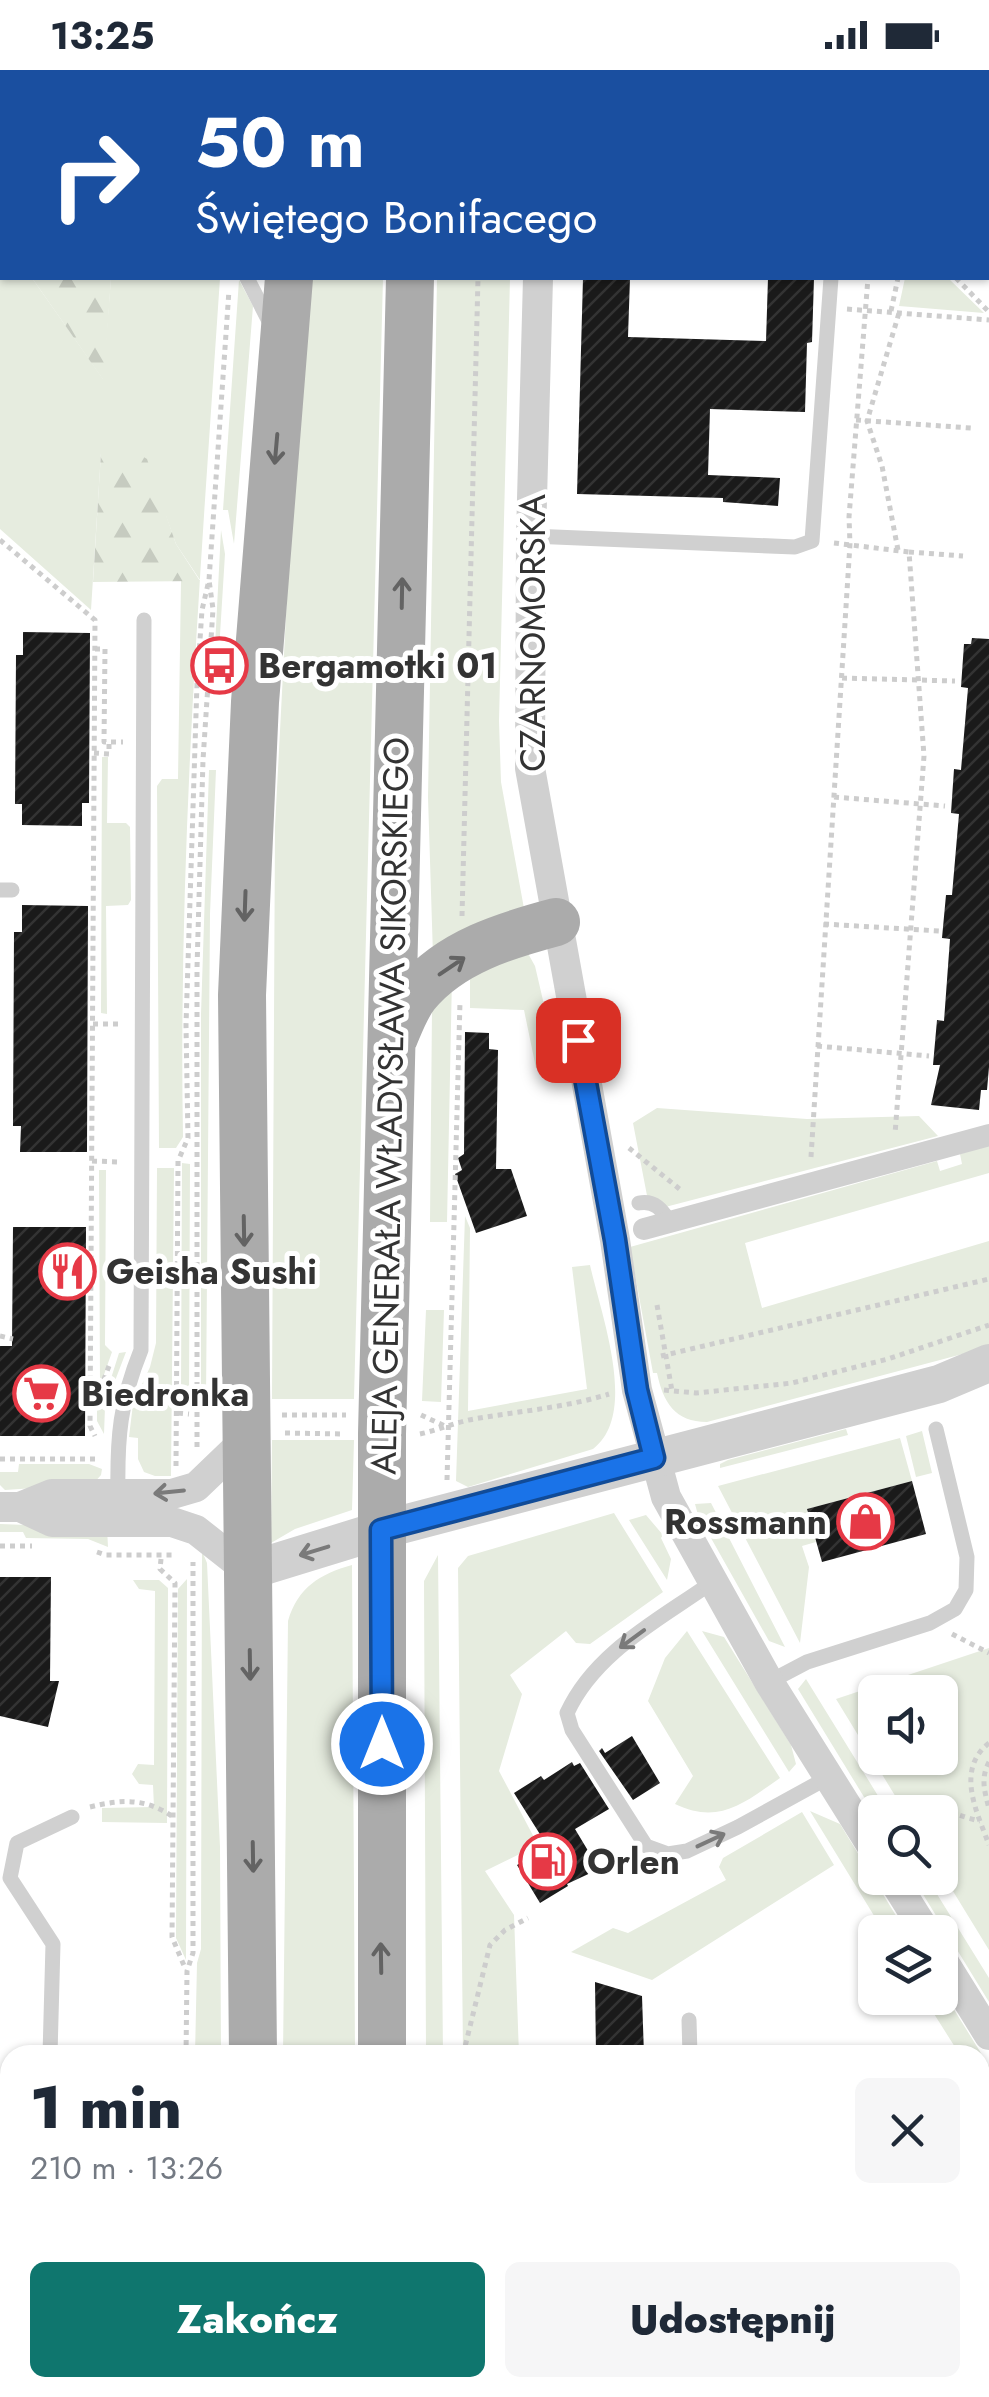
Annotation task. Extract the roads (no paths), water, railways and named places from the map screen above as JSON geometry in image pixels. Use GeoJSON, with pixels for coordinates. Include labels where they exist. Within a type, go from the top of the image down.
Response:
{"type":"FeatureCollection","features":[{"type":"Feature","properties":{"kind":"main road"},"geometry":{"type":"LineString","coordinates":[[253,2045],[242,995],[247,827],[289,280]]}},
{"type":"Feature","properties":{"kind":"main road","name":"ALEJA GENERAŁA WŁADYSŁAWA SIKORSKIEGO"},"geometry":{"type":"LineString","coordinates":[[382,2045],[381,1530],[410,280]]}},
{"type":"Feature","properties":{"kind":"main road"},"geometry":{"type":"LineString","coordinates":[[392,1040],[415,995],[462,959],[504,935],[556,922]]}},
{"type":"Feature","properties":{"kind":"street","name":"CZARNOMORSKA"},"geometry":{"type":"LineString","coordinates":[[538,280],[530,768],[556,922],[630,1235],[632,1360],[666,1497],[769,1682],[858,1823]]}},
{"type":"Feature","properties":{"kind":"street"},"geometry":{"type":"LineString","coordinates":[[630,1235],[989,1136]]}},
{"type":"Feature","properties":{"kind":"street"},"geometry":{"type":"LineString","coordinates":[[939,1384],[989,1363]]}},
{"type":"Feature","properties":{"kind":"street"},"geometry":{"type":"LineString","coordinates":[[10,1507],[52,1522],[172,1522],[196,1530],[248,1572],[381,1530],[654,1458],[939,1384],[989,1378]]}},
{"type":"Feature","properties":{"kind":"street"},"geometry":{"type":"LineString","coordinates":[[10,1507],[52,1494],[172,1494],[196,1487],[248,1430]]}},
{"type":"Feature","properties":{"kind":"street"},"geometry":{"type":"LineString","coordinates":[[958,1985],[989,2035]]}},
{"type":"Feature","properties":{"kind":"lane"},"geometry":{"type":"LineString","coordinates":[[248,280],[284,352]]}},
{"type":"Feature","properties":{"kind":"lane"},"geometry":{"type":"LineString","coordinates":[[531,536],[795,547],[812,541],[831,280]]}},
{"type":"Feature","properties":{"kind":"lane"},"geometry":{"type":"LineString","coordinates":[[118,1493],[120,1416],[140,1350],[144,620]]}},
{"type":"Feature","properties":{"kind":"lane"},"geometry":{"type":"LineString","coordinates":[[639,1203],[648,1202],[660,1208],[670,1222]]}},
{"type":"Feature","properties":{"kind":"lane"},"geometry":{"type":"LineString","coordinates":[[769,1682],[807,1662],[930,1623],[955,1609],[966,1590],[967,1556],[936,1429]]}},
{"type":"Feature","properties":{"kind":"lane"},"geometry":{"type":"LineString","coordinates":[[712,1583],[604,1660],[577,1692],[567,1712],[572,1730],[646,1846],[668,1854],[687,1851],[738,1827],[829,1777]]}},
{"type":"Feature","properties":{"kind":"lane"},"geometry":{"type":"LineString","coordinates":[[50,2045],[53,1944],[10,1878],[17,1843],[79,1812]]}},
{"type":"Feature","properties":{"kind":"lane"},"geometry":{"type":"LineString","coordinates":[[689,2020],[690,2045]]}},
{"type":"Feature","properties":{"kind":"place","name":"Bergamotki 01"},"geometry":{"type":"Point","coordinates":[219,666]}},
{"type":"Feature","properties":{"kind":"place","name":"Geisha Sushi"},"geometry":{"type":"Point","coordinates":[67,1272]}},
{"type":"Feature","properties":{"kind":"place","name":"Biedronka"},"geometry":{"type":"Point","coordinates":[42,1394]}},
{"type":"Feature","properties":{"kind":"place","name":"Rossmann"},"geometry":{"type":"Point","coordinates":[866,1522]}},
{"type":"Feature","properties":{"kind":"place","name":"Orlen"},"geometry":{"type":"Point","coordinates":[548,1862]}}]}
